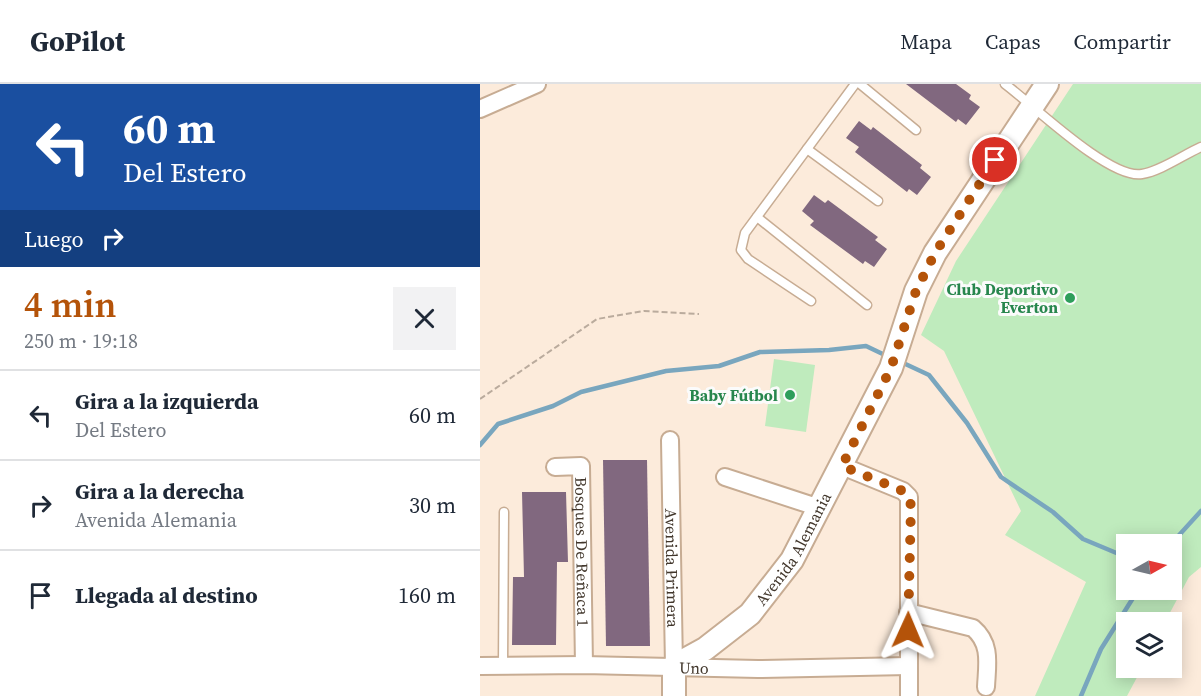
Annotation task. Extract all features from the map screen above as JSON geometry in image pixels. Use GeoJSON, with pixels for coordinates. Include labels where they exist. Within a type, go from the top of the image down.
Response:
{"type":"FeatureCollection","features":[{"type":"Feature","properties":{"kind":"street"},"geometry":{"type":"LineString","coordinates":[[480,109],[537,84]]}},
{"type":"Feature","properties":{"kind":"street","name":"Avenida Alemania"},"geometry":{"type":"LineString","coordinates":[[674,666],[705,649],[750,614],[792,560],[891,368],[916,291],[935,253],[1047,84]]}},
{"type":"Feature","properties":{"kind":"street","name":"Avenida Primera"},"geometry":{"type":"LineString","coordinates":[[670,440],[674,696]]}},
{"type":"Feature","properties":{"kind":"street","name":"Bosques De Reñaca 1"},"geometry":{"type":"LineString","coordinates":[[555,467],[581,466],[584,665]]}},
{"type":"Feature","properties":{"kind":"street"},"geometry":{"type":"LineString","coordinates":[[842,466],[903,491],[909,497],[911,506],[908,612],[909,696]]}},
{"type":"Feature","properties":{"kind":"street"},"geometry":{"type":"LineString","coordinates":[[725,477],[820,508]]}},
{"type":"Feature","properties":{"kind":"street"},"geometry":{"type":"LineString","coordinates":[[908,612],[973,628],[980,633],[988,657],[986,687]]}},
{"type":"Feature","properties":{"kind":"street","name":"Uno"},"geometry":{"type":"LineString","coordinates":[[480,666],[584,665],[758,669],[908,666]]}},
{"type":"Feature","properties":{"kind":"lane"},"geometry":{"type":"LineString","coordinates":[[811,301],[748,259],[741,250],[745,233],[855,84]]}},
{"type":"Feature","properties":{"kind":"lane"},"geometry":{"type":"LineString","coordinates":[[860,84],[916,130]]}},
{"type":"Feature","properties":{"kind":"lane"},"geometry":{"type":"LineString","coordinates":[[1005,84],[1074,141],[1122,171],[1144,174],[1201,147]]}},
{"type":"Feature","properties":{"kind":"lane"},"geometry":{"type":"LineString","coordinates":[[807,149],[878,201]]}},
{"type":"Feature","properties":{"kind":"lane"},"geometry":{"type":"LineString","coordinates":[[757,217],[867,305]]}},
{"type":"Feature","properties":{"kind":"lane"},"geometry":{"type":"LineString","coordinates":[[503,665],[504,512]]}},
{"type":"Feature","properties":{"kind":"path"},"geometry":{"type":"LineString","coordinates":[[480,399],[597,319],[644,311],[699,314]]}},
{"type":"Feature","properties":{"kind":"green space","name":"Club Deportivo Everton"},"geometry":{"type":"Polygon","coordinates":[[[1073,84],[1201,84],[1201,567],[1189,577],[1182,590],[1182,534],[1116,534],[1116,600],[1177,600],[1170,612],[1116,612],[1116,678],[1137,678],[1127,696],[1035,696],[1086,582],[1005,535],[1021,511],[944,351],[921,335],[956,261],[1073,84]]]}},
{"type":"Feature","properties":{"kind":"green space","name":"Baby Fútbol"},"geometry":{"type":"Polygon","coordinates":[[[774,359],[815,365],[806,432],[765,426],[774,359]]]}},
{"type":"Feature","properties":{"kind":"building"},"geometry":{"type":"Polygon","coordinates":[[[906,84],[956,84],[971,95],[969,99],[980,107],[966,125],[958,119],[956,122],[906,84]]]}},
{"type":"Feature","properties":{"kind":"building"},"geometry":{"type":"Polygon","coordinates":[[[859,121],[871,130],[873,127],[922,165],[920,168],[931,177],[917,195],[909,189],[907,192],[855,152],[859,147],[846,138],[859,121]]]}},
{"type":"Feature","properties":{"kind":"building"},"geometry":{"type":"Polygon","coordinates":[[[814,195],[825,203],[828,200],[878,237],[875,240],[887,249],[874,267],[865,261],[863,264],[810,225],[814,221],[802,211],[814,195]]]}},
{"type":"Feature","properties":{"kind":"building"},"geometry":{"type":"Polygon","coordinates":[[[603,460],[647,460],[650,646],[606,646],[603,460]]]}},
{"type":"Feature","properties":{"kind":"building"},"geometry":{"type":"Polygon","coordinates":[[[522,492],[566,492],[568,562],[557,562],[556,645],[512,645],[513,577],[524,577],[522,492]]]}},
{"type":"Feature","properties":{"kind":"waterway"},"geometry":{"type":"LineString","coordinates":[[480,445],[498,424],[553,406],[581,392],[666,371],[719,366],[760,352],[829,350],[866,346],[889,357]]}},
{"type":"Feature","properties":{"kind":"waterway"},"geometry":{"type":"LineString","coordinates":[[899,361],[929,375],[967,423],[1001,477],[1053,512],[1083,539],[1116,553]]}},
{"type":"Feature","properties":{"kind":"waterway"},"geometry":{"type":"LineString","coordinates":[[1180,534],[1201,511]]}},
{"type":"Feature","properties":{"kind":"waterway"},"geometry":{"type":"LineString","coordinates":[[1081,696],[1101,649],[1132,600]]}},
{"type":"Feature","properties":{"kind":"place","name":"Club Deportivo Everton"},"geometry":{"type":"Point","coordinates":[1070,298]}},
{"type":"Feature","properties":{"kind":"place","name":"Baby Fútbol"},"geometry":{"type":"Point","coordinates":[790,395]}},
{"type":"Feature","properties":{"kind":"route"},"geometry":{"type":"LineString","coordinates":[[908,630],[911,506],[909,497],[903,491],[842,466],[891,368],[916,291],[945,234],[995,160]]}}]}
